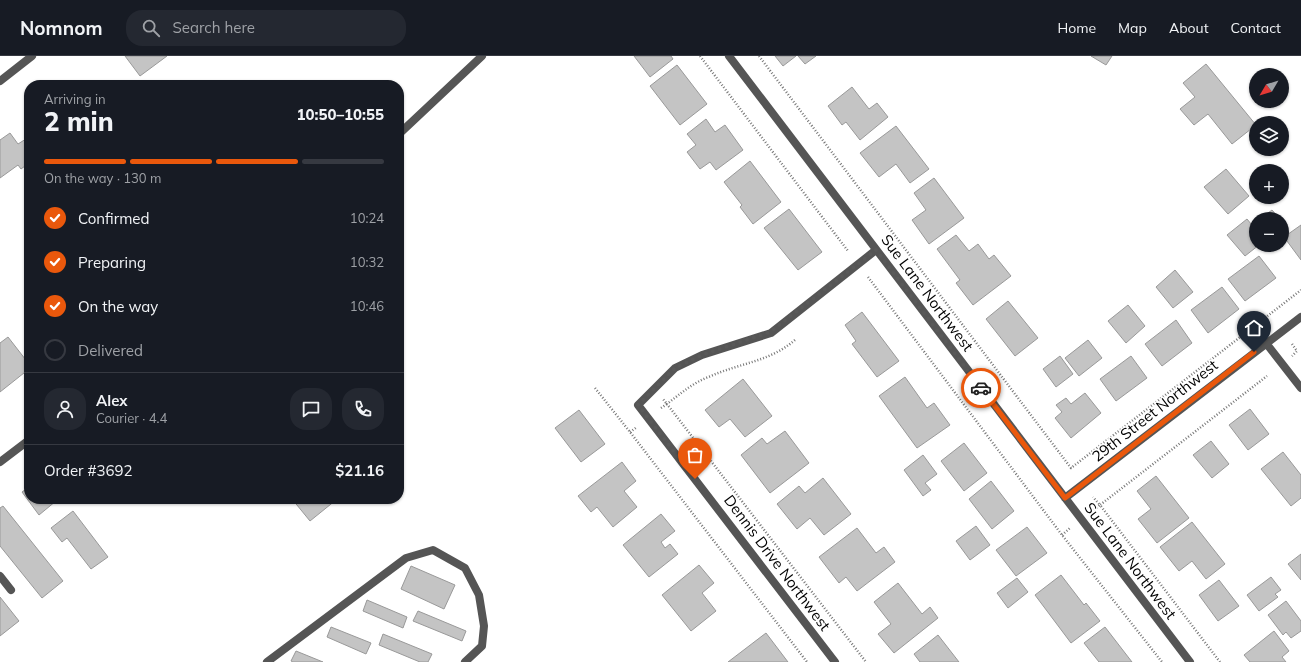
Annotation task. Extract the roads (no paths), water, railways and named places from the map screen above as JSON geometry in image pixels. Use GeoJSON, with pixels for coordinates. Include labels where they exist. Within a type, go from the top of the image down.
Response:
{"type":"FeatureCollection","features":[{"type":"Feature","properties":{"kind":"street"},"geometry":{"type":"LineString","coordinates":[[0,81],[32,56]]}},
{"type":"Feature","properties":{"kind":"street"},"geometry":{"type":"LineString","coordinates":[[404,129],[482,56]]}},
{"type":"Feature","properties":{"kind":"street","name":"Sue Lane Northwest"},"geometry":{"type":"LineString","coordinates":[[729,56],[1190,662]]}},
{"type":"Feature","properties":{"kind":"street","name":"Dennis Drive Northwest"},"geometry":{"type":"LineString","coordinates":[[835,662],[638,405],[675,368],[702,355],[770,332],[876,250]]}},
{"type":"Feature","properties":{"kind":"street","name":"29th Street Northwest"},"geometry":{"type":"LineString","coordinates":[[1065,498],[1301,317]]}},
{"type":"Feature","properties":{"kind":"street"},"geometry":{"type":"LineString","coordinates":[[1266,343],[1301,388]]}},
{"type":"Feature","properties":{"kind":"street"},"geometry":{"type":"LineString","coordinates":[[0,462],[24,444]]}},
{"type":"Feature","properties":{"kind":"street"},"geometry":{"type":"LineString","coordinates":[[267,662],[406,558],[433,550],[465,568],[479,595],[484,626],[482,646],[465,662]]}},
{"type":"Feature","properties":{"kind":"street"},"geometry":{"type":"LineString","coordinates":[[0,576],[11,590]]}}]}
